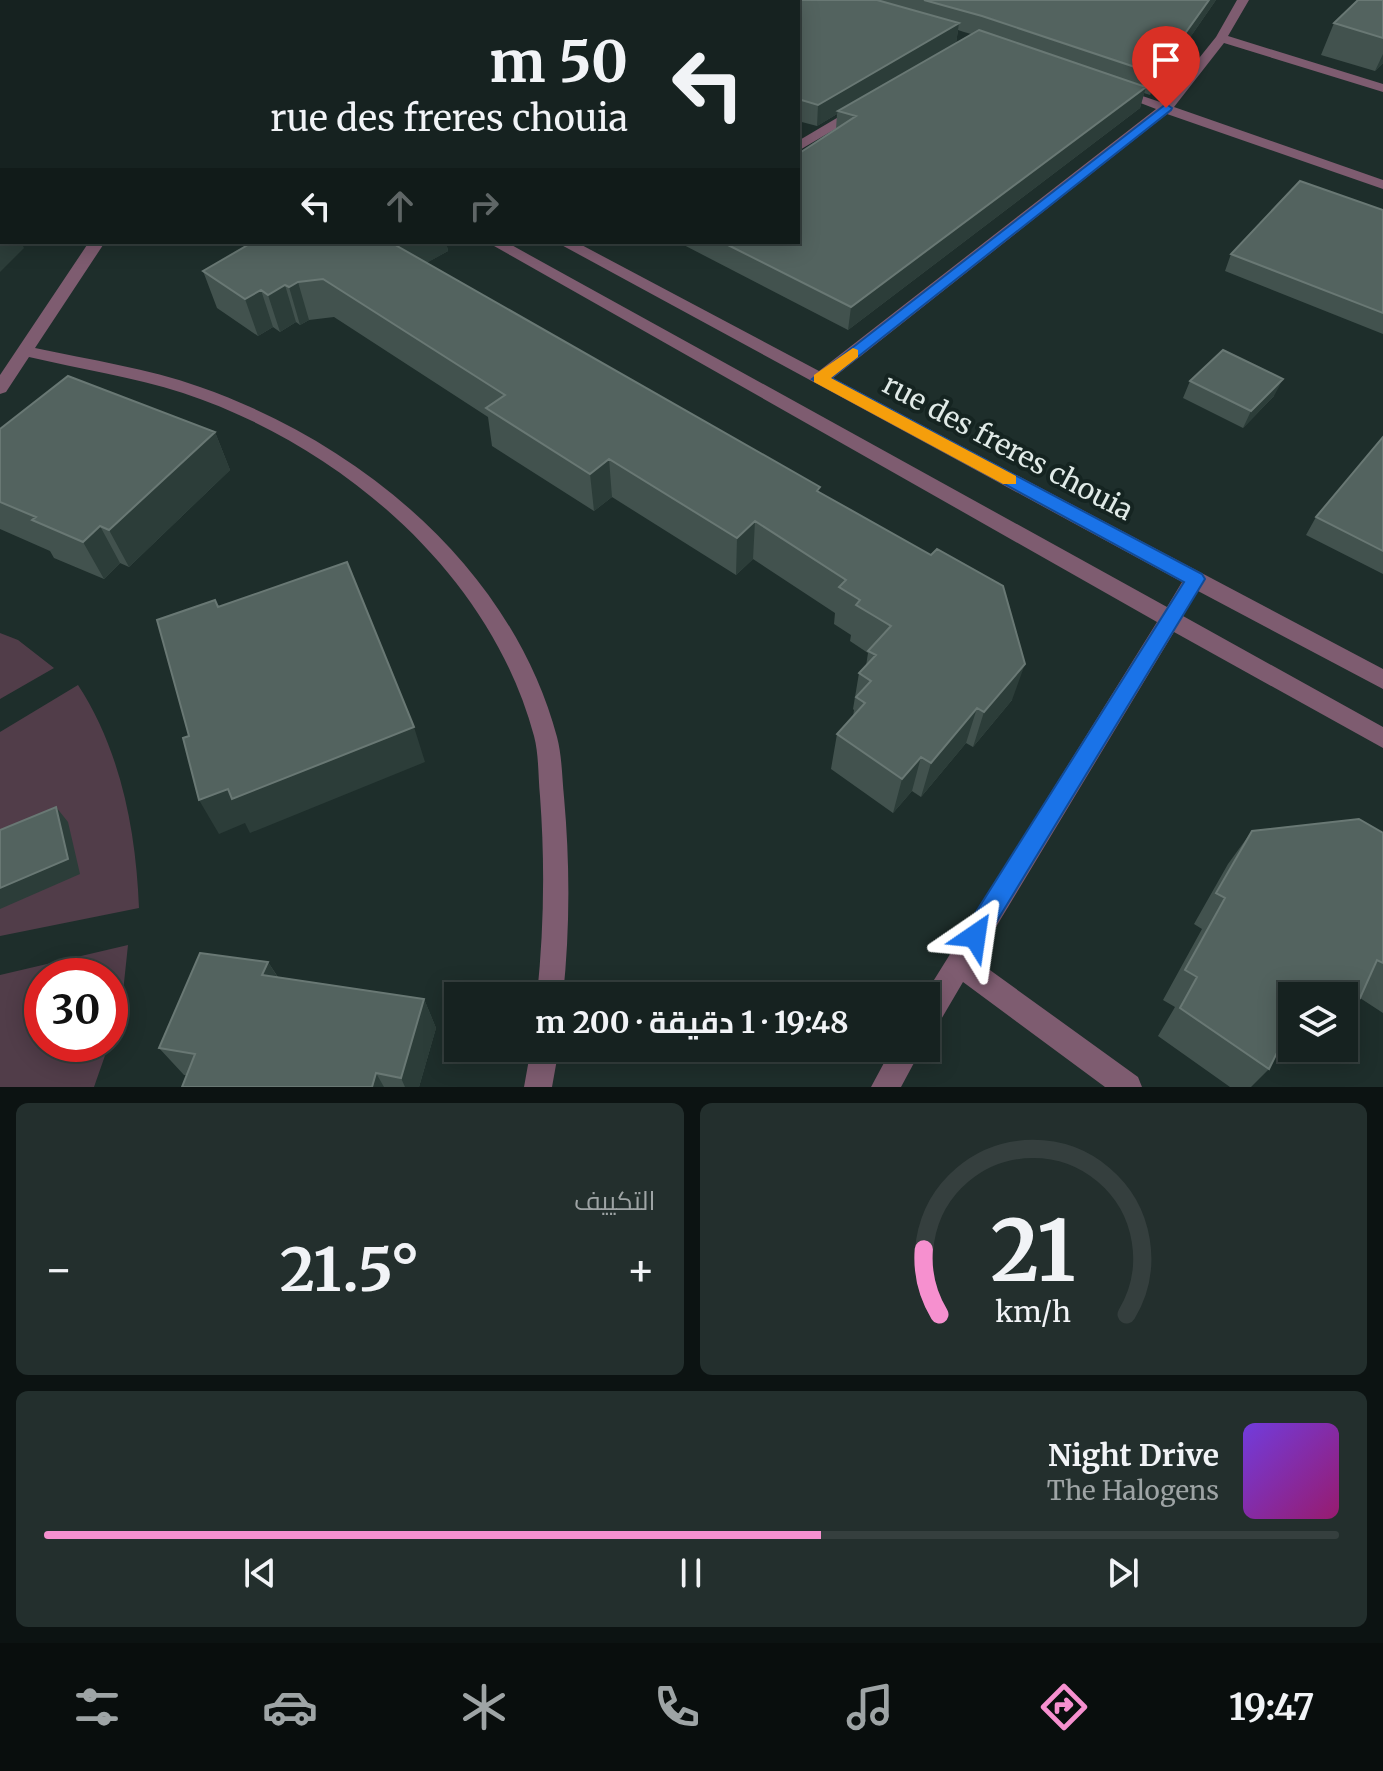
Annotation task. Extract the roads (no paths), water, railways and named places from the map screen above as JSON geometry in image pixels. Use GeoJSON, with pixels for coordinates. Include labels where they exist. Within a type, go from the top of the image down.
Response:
{"type":"FeatureCollection","features":[{"type":"Feature","properties":{"kind":"street"},"geometry":{"type":"LineString","coordinates":[[820,379],[1166,108],[1221,38],[1243,0]]}},
{"type":"Feature","properties":{"kind":"street"},"geometry":{"type":"LineString","coordinates":[[1221,38],[1383,88]]}},
{"type":"Feature","properties":{"kind":"street"},"geometry":{"type":"LineString","coordinates":[[1107,88],[1383,185]]}},
{"type":"Feature","properties":{"kind":"street"},"geometry":{"type":"LineString","coordinates":[[800,146],[866,107]]}},
{"type":"Feature","properties":{"kind":"street"},"geometry":{"type":"LineString","coordinates":[[0,388],[96,244]]}},
{"type":"Feature","properties":{"kind":"street"},"geometry":{"type":"LineString","coordinates":[[499,244],[1383,738]]}},
{"type":"Feature","properties":{"kind":"street","name":"rue des freres chouia"},"geometry":{"type":"LineString","coordinates":[[568,244],[1383,680]]}},
{"type":"Feature","properties":{"kind":"street"},"geometry":{"type":"LineString","coordinates":[[25,351],[116,368],[213,397],[285,431],[381,492],[458,567],[524,674],[546,738],[558,929],[552,982]]}},
{"type":"Feature","properties":{"kind":"street"},"geometry":{"type":"LineString","coordinates":[[940,994],[1195,579]]}},
{"type":"Feature","properties":{"kind":"street"},"geometry":{"type":"LineString","coordinates":[[958,963],[1128,1087]]}},
{"type":"Feature","properties":{"kind":"street"},"geometry":{"type":"LineString","coordinates":[[538,1087],[542,1062]]}},
{"type":"Feature","properties":{"kind":"street"},"geometry":{"type":"LineString","coordinates":[[885,1087],[900,1062]]}}]}
